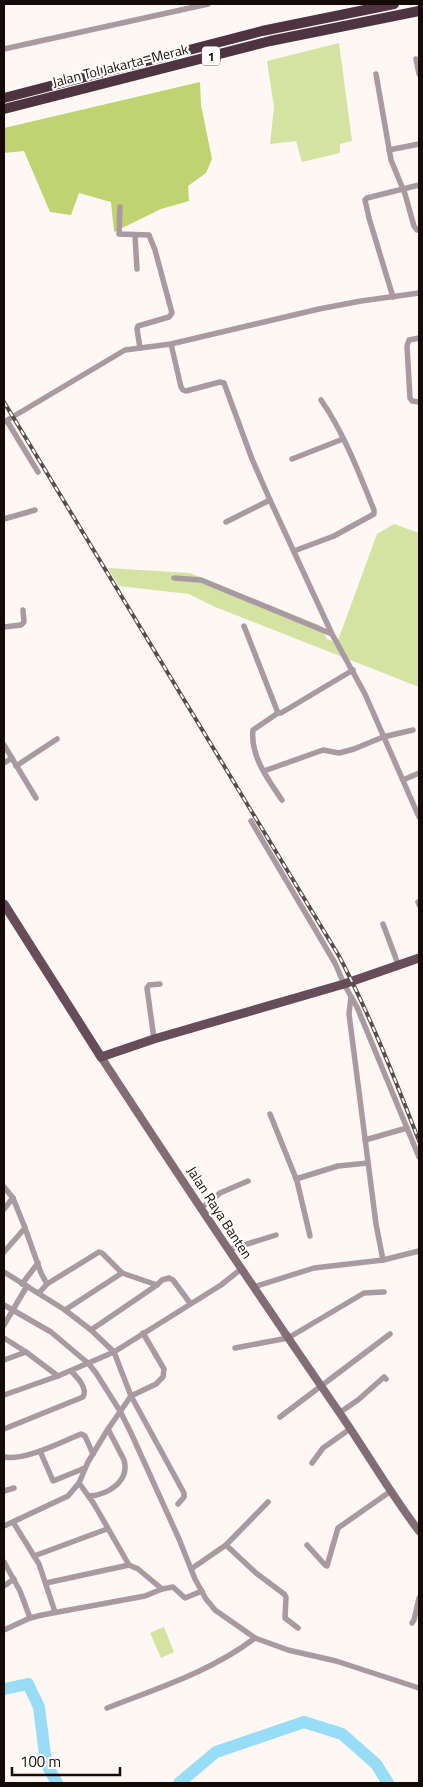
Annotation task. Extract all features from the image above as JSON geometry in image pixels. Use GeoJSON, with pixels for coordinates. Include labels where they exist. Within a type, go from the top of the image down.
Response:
{"type":"FeatureCollection","features":[{"type":"Feature","properties":{"kind":"highway","name":"Jalan Tol Jakarta–Merak"},"geometry":{"type":"LineString","coordinates":[[4,98],[262,31],[394,4]]}},
{"type":"Feature","properties":{"kind":"highway","name":"Jalan Tol Jakarta–Merak"},"geometry":{"type":"LineString","coordinates":[[4,109],[270,41],[419,11]]}},
{"type":"Feature","properties":{"kind":"main road","name":"Jalan Raya Banten"},"geometry":{"type":"LineString","coordinates":[[5,908],[200,1208],[419,1531]]}},
{"type":"Feature","properties":{"kind":"main road"},"geometry":{"type":"LineString","coordinates":[[101,1057],[154,1039],[344,984],[419,958]]}},
{"type":"Feature","properties":{"kind":"street"},"geometry":{"type":"LineString","coordinates":[[4,49],[208,4]]}},
{"type":"Feature","properties":{"kind":"street"},"geometry":{"type":"LineString","coordinates":[[416,60],[419,74]]}},
{"type":"Feature","properties":{"kind":"street"},"geometry":{"type":"LineString","coordinates":[[376,74],[389,150],[414,226],[419,230]]}},
{"type":"Feature","properties":{"kind":"street"},"geometry":{"type":"LineString","coordinates":[[389,150],[419,144]]}},
{"type":"Feature","properties":{"kind":"street"},"geometry":{"type":"LineString","coordinates":[[393,297],[365,202],[367,198],[419,185]]}},
{"type":"Feature","properties":{"kind":"street"},"geometry":{"type":"LineString","coordinates":[[120,206],[119,234],[148,235],[152,240],[172,313],[164,319],[138,326],[140,348]]}},
{"type":"Feature","properties":{"kind":"street"},"geometry":{"type":"LineString","coordinates":[[135,236],[137,269]]}},
{"type":"Feature","properties":{"kind":"street"},"geometry":{"type":"LineString","coordinates":[[38,472],[5,422],[120,352],[171,344],[319,309],[419,293]]}},
{"type":"Feature","properties":{"kind":"street"},"geometry":{"type":"LineString","coordinates":[[419,338],[412,338],[408,342],[407,371],[410,398],[412,402],[419,402]]}},
{"type":"Feature","properties":{"kind":"street"},"geometry":{"type":"LineString","coordinates":[[171,344],[183,390],[186,391],[220,382],[224,383],[233,412],[270,500],[332,634],[365,694],[419,817]]}},
{"type":"Feature","properties":{"kind":"street"},"geometry":{"type":"LineString","coordinates":[[294,551],[334,536],[374,514],[363,482],[334,420],[320,400]]}},
{"type":"Feature","properties":{"kind":"street"},"geometry":{"type":"LineString","coordinates":[[292,459],[342,439]]}},
{"type":"Feature","properties":{"kind":"street"},"geometry":{"type":"LineString","coordinates":[[226,522],[270,500]]}},
{"type":"Feature","properties":{"kind":"street"},"geometry":{"type":"LineString","coordinates":[[4,519],[35,510]]}},
{"type":"Feature","properties":{"kind":"street"},"geometry":{"type":"LineString","coordinates":[[174,578],[201,580],[332,634]]}},
{"type":"Feature","properties":{"kind":"street"},"geometry":{"type":"LineString","coordinates":[[4,627],[22,625],[24,622],[24,610]]}},
{"type":"Feature","properties":{"kind":"street"},"geometry":{"type":"LineString","coordinates":[[244,626],[278,713]]}},
{"type":"Feature","properties":{"kind":"street"},"geometry":{"type":"LineString","coordinates":[[282,800],[264,772],[254,749],[253,730],[278,713],[353,670]]}},
{"type":"Feature","properties":{"kind":"street"},"geometry":{"type":"LineString","coordinates":[[264,772],[315,752],[323,750],[339,753],[383,737],[412,730]]}},
{"type":"Feature","properties":{"kind":"street"},"geometry":{"type":"LineString","coordinates":[[16,766],[57,739]]}},
{"type":"Feature","properties":{"kind":"street"},"geometry":{"type":"LineString","coordinates":[[4,745],[36,798]]}},
{"type":"Feature","properties":{"kind":"street"},"geometry":{"type":"LineString","coordinates":[[4,763],[12,758]]}},
{"type":"Feature","properties":{"kind":"street"},"geometry":{"type":"LineString","coordinates":[[403,780],[419,773]]}},
{"type":"Feature","properties":{"kind":"street"},"geometry":{"type":"LineString","coordinates":[[251,821],[335,963],[357,1007],[419,1158]]}},
{"type":"Feature","properties":{"kind":"street"},"geometry":{"type":"LineString","coordinates":[[383,924],[398,964]]}},
{"type":"Feature","properties":{"kind":"street"},"geometry":{"type":"LineString","coordinates":[[154,1039],[147,988],[149,985],[160,984]]}},
{"type":"Feature","properties":{"kind":"street"},"geometry":{"type":"LineString","coordinates":[[351,997],[348,1014],[376,1224],[383,1260]]}},
{"type":"Feature","properties":{"kind":"street"},"geometry":{"type":"LineString","coordinates":[[270,1114],[296,1178],[310,1236]]}},
{"type":"Feature","properties":{"kind":"street"},"geometry":{"type":"LineString","coordinates":[[365,1140],[407,1128]]}},
{"type":"Feature","properties":{"kind":"street"},"geometry":{"type":"LineString","coordinates":[[296,1178],[338,1166],[368,1163]]}},
{"type":"Feature","properties":{"kind":"street"},"geometry":{"type":"LineString","coordinates":[[200,1208],[220,1194],[248,1181]]}},
{"type":"Feature","properties":{"kind":"street"},"geometry":{"type":"LineString","coordinates":[[4,1187],[13,1198],[47,1284]]}},
{"type":"Feature","properties":{"kind":"street"},"geometry":{"type":"LineString","coordinates":[[4,1209],[13,1198]]}},
{"type":"Feature","properties":{"kind":"street"},"geometry":{"type":"LineString","coordinates":[[4,1252],[25,1228]]}},
{"type":"Feature","properties":{"kind":"street"},"geometry":{"type":"LineString","coordinates":[[228,1250],[276,1236]]}},
{"type":"Feature","properties":{"kind":"street"},"geometry":{"type":"LineString","coordinates":[[254,1287],[314,1268],[383,1260],[419,1251]]}},
{"type":"Feature","properties":{"kind":"street"},"geometry":{"type":"LineString","coordinates":[[39,1293],[47,1284],[99,1252],[102,1252],[122,1273],[157,1285]]}},
{"type":"Feature","properties":{"kind":"street"},"geometry":{"type":"LineString","coordinates":[[4,1324],[38,1263]]}},
{"type":"Feature","properties":{"kind":"street"},"geometry":{"type":"LineString","coordinates":[[4,1396],[89,1364],[114,1352],[220,1285],[241,1269]]}},
{"type":"Feature","properties":{"kind":"street"},"geometry":{"type":"LineString","coordinates":[[4,1272],[65,1310],[114,1352],[131,1396],[184,1493],[184,1497],[178,1504]]}},
{"type":"Feature","properties":{"kind":"street"},"geometry":{"type":"LineString","coordinates":[[65,1310],[122,1273]]}},
{"type":"Feature","properties":{"kind":"street"},"geometry":{"type":"LineString","coordinates":[[90,1330],[162,1280],[169,1278],[173,1280],[190,1303]]}},
{"type":"Feature","properties":{"kind":"street"},"geometry":{"type":"LineString","coordinates":[[235,1348],[288,1338],[364,1293],[384,1292]]}},
{"type":"Feature","properties":{"kind":"street"},"geometry":{"type":"LineString","coordinates":[[4,1304],[51,1332],[89,1364],[120,1411],[141,1452],[191,1569],[206,1600],[215,1610],[255,1638],[288,1650],[336,1661],[419,1688]]}},
{"type":"Feature","properties":{"kind":"street"},"geometry":{"type":"LineString","coordinates":[[4,1526],[68,1496],[79,1483],[84,1468],[131,1396],[156,1384],[163,1377],[164,1369],[143,1333]]}},
{"type":"Feature","properties":{"kind":"street"},"geometry":{"type":"LineString","coordinates":[[280,1417],[390,1334]]}},
{"type":"Feature","properties":{"kind":"street"},"geometry":{"type":"LineString","coordinates":[[4,1338],[58,1376]]}},
{"type":"Feature","properties":{"kind":"street"},"geometry":{"type":"LineString","coordinates":[[4,1360],[26,1352]]}},
{"type":"Feature","properties":{"kind":"street"},"geometry":{"type":"LineString","coordinates":[[4,1429],[83,1396],[85,1389],[71,1371]]}},
{"type":"Feature","properties":{"kind":"street"},"geometry":{"type":"LineString","coordinates":[[339,1413],[358,1400],[384,1377],[386,1379]]}},
{"type":"Feature","properties":{"kind":"street"},"geometry":{"type":"LineString","coordinates":[[89,1496],[100,1494],[116,1486],[123,1476],[124,1460],[108,1429]]}},
{"type":"Feature","properties":{"kind":"street"},"geometry":{"type":"LineString","coordinates":[[312,1464],[323,1448],[350,1429]]}},
{"type":"Feature","properties":{"kind":"street"},"geometry":{"type":"LineString","coordinates":[[4,1457],[11,1458],[40,1451],[84,1434],[93,1454]]}},
{"type":"Feature","properties":{"kind":"street"},"geometry":{"type":"LineString","coordinates":[[40,1451],[53,1481],[84,1468]]}},
{"type":"Feature","properties":{"kind":"street"},"geometry":{"type":"LineString","coordinates":[[79,1483],[89,1496],[129,1565],[138,1569],[162,1589]]}},
{"type":"Feature","properties":{"kind":"street"},"geometry":{"type":"LineString","coordinates":[[4,1491],[14,1488]]}},
{"type":"Feature","properties":{"kind":"street"},"geometry":{"type":"LineString","coordinates":[[307,1546],[327,1566],[338,1528],[391,1491]]}},
{"type":"Feature","properties":{"kind":"street"},"geometry":{"type":"LineString","coordinates":[[191,1569],[226,1545],[268,1502]]}},
{"type":"Feature","properties":{"kind":"street"},"geometry":{"type":"LineString","coordinates":[[12,1522],[34,1556],[46,1583],[55,1612]]}},
{"type":"Feature","properties":{"kind":"street"},"geometry":{"type":"LineString","coordinates":[[34,1556],[107,1529]]}},
{"type":"Feature","properties":{"kind":"street"},"geometry":{"type":"LineString","coordinates":[[226,1545],[256,1573],[284,1594],[286,1601],[285,1618],[298,1628]]}},
{"type":"Feature","properties":{"kind":"street"},"geometry":{"type":"LineString","coordinates":[[4,1562],[14,1579],[30,1618]]}},
{"type":"Feature","properties":{"kind":"street"},"geometry":{"type":"LineString","coordinates":[[46,1583],[129,1565]]}},
{"type":"Feature","properties":{"kind":"street"},"geometry":{"type":"LineString","coordinates":[[4,1586],[14,1579]]}},
{"type":"Feature","properties":{"kind":"street"},"geometry":{"type":"LineString","coordinates":[[4,1630],[30,1618],[145,1596],[162,1589],[173,1587],[186,1598],[202,1591]]}},
{"type":"Feature","properties":{"kind":"street"},"geometry":{"type":"LineString","coordinates":[[412,1623],[419,1598]]}},
{"type":"Feature","properties":{"kind":"street"},"geometry":{"type":"LineString","coordinates":[[107,1708],[190,1675],[233,1653],[255,1638]]}},
{"type":"Feature","properties":{"kind":"green space"},"geometry":{"type":"Polygon","coordinates":[[[339,43],[352,141],[340,144],[340,153],[302,162],[296,141],[270,144],[274,107],[267,61],[339,43]]]}},
{"type":"Feature","properties":{"kind":"green space"},"geometry":{"type":"Polygon","coordinates":[[[200,82],[201,105],[212,159],[206,173],[188,186],[189,201],[161,209],[114,232],[111,202],[79,193],[71,215],[50,212],[24,151],[4,153],[4,128],[200,82]]]}},
{"type":"Feature","properties":{"kind":"green space"},"geometry":{"type":"Polygon","coordinates":[[[394,524],[419,533],[419,687],[215,607],[189,594],[119,586],[108,568],[190,573],[319,625],[327,639],[337,643],[377,534],[394,524]]]}},
{"type":"Feature","properties":{"kind":"green space"},"geometry":{"type":"Polygon","coordinates":[[[164,1627],[174,1652],[161,1658],[150,1633],[164,1627]]]}},
{"type":"Feature","properties":{"kind":"waterway"},"geometry":{"type":"LineString","coordinates":[[4,1689],[28,1684],[39,1707],[46,1763],[57,1783]]}},
{"type":"Feature","properties":{"kind":"waterway"},"geometry":{"type":"LineString","coordinates":[[179,1783],[216,1752],[304,1722],[342,1734],[376,1764],[388,1783]]}},
{"type":"Feature","properties":{"kind":"railway"},"geometry":{"type":"LineString","coordinates":[[4,402],[339,956],[372,1024],[419,1141]]}}]}
